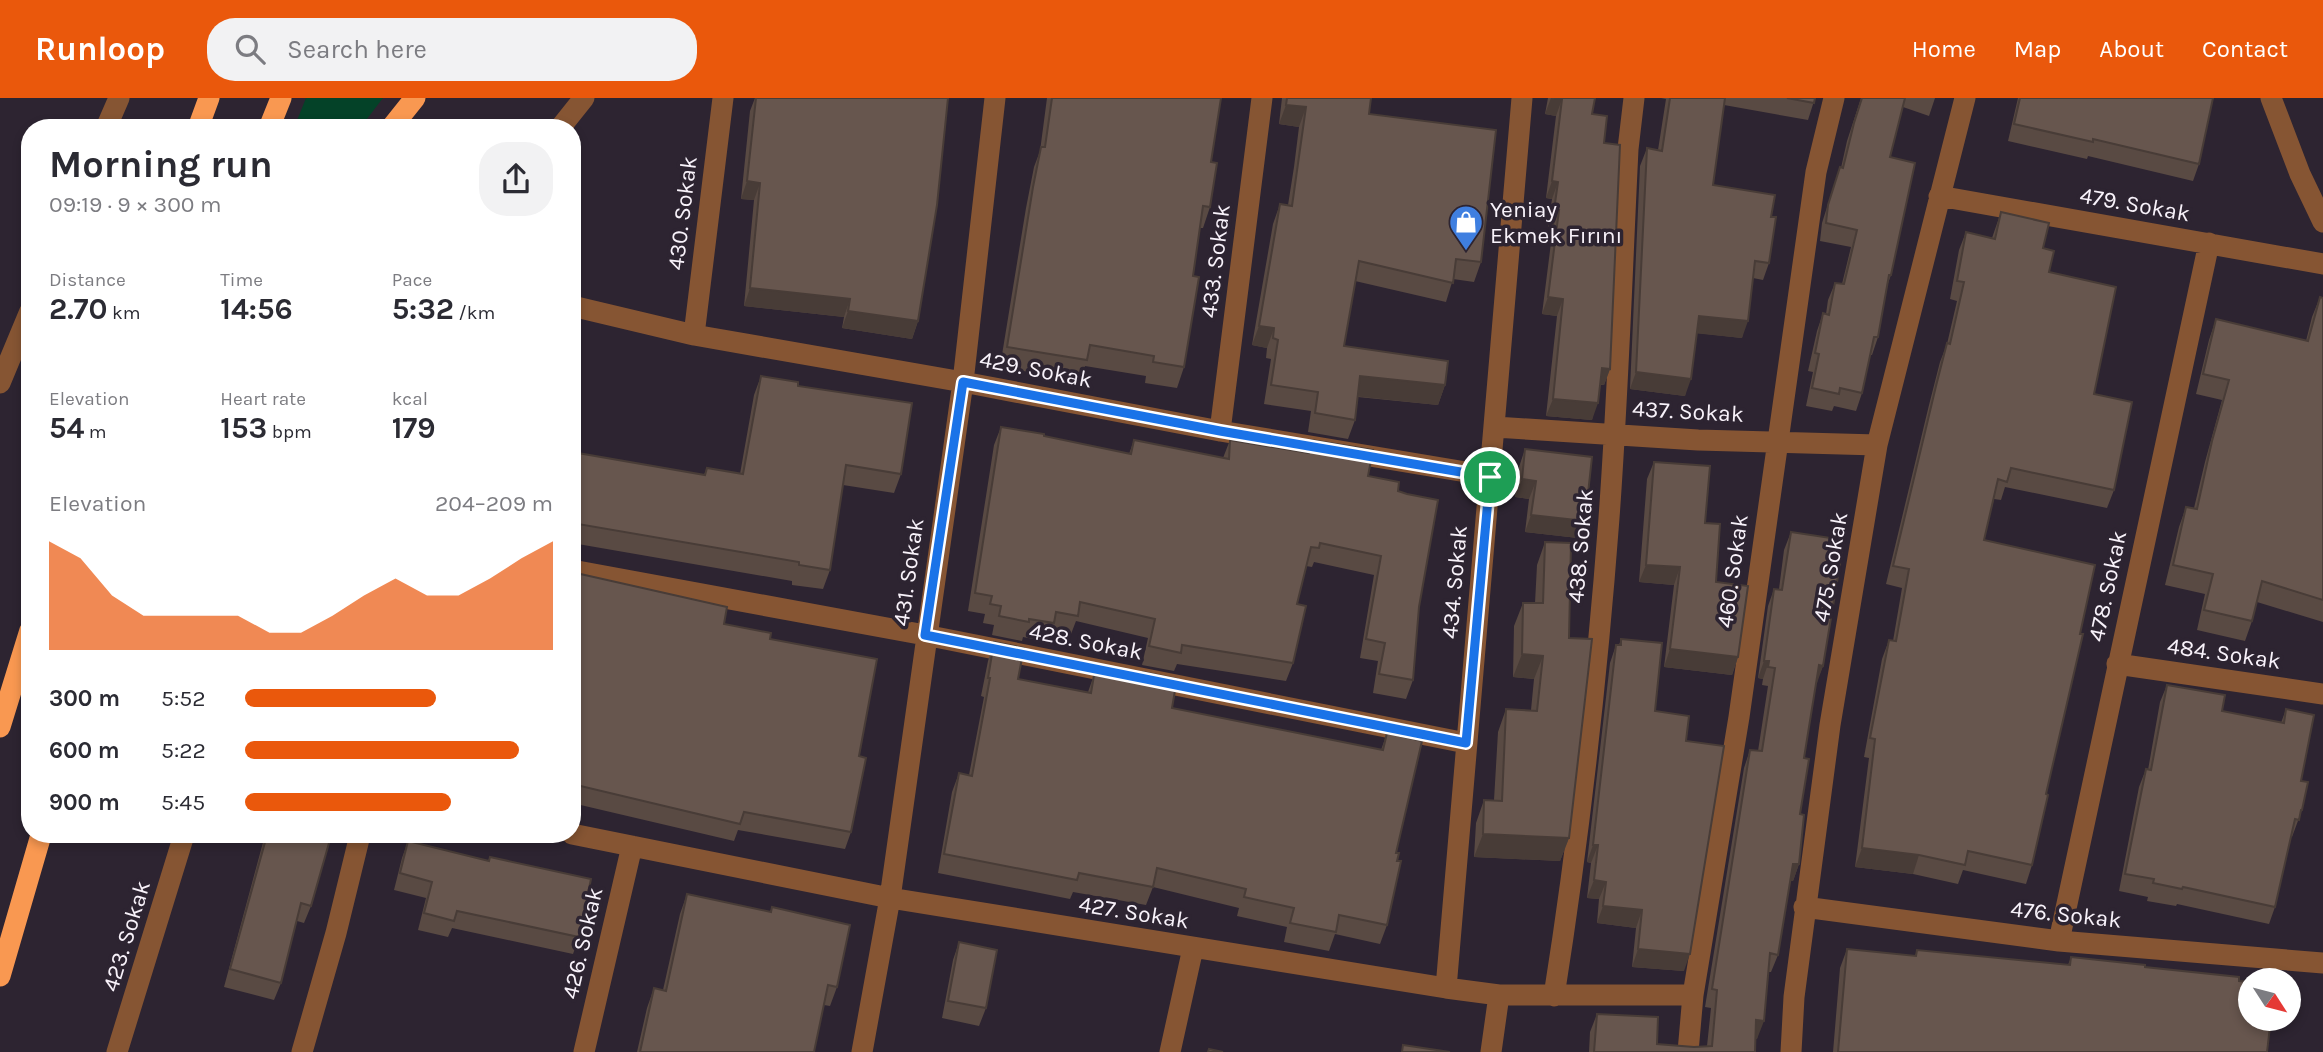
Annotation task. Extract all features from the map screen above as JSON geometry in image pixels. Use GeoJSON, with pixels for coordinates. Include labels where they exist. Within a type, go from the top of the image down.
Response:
{"type":"FeatureCollection","features":[{"type":"Feature","properties":{"kind":"highway"},"geometry":{"type":"LineString","coordinates":[[201,119],[209,98]]}},
{"type":"Feature","properties":{"kind":"highway"},"geometry":{"type":"LineString","coordinates":[[273,119],[281,98]]}},
{"type":"Feature","properties":{"kind":"highway"},"geometry":{"type":"LineString","coordinates":[[398,119],[415,98]]}},
{"type":"Feature","properties":{"kind":"highway"},"geometry":{"type":"LineString","coordinates":[[0,727],[21,659]]}},
{"type":"Feature","properties":{"kind":"highway"},"geometry":{"type":"LineString","coordinates":[[0,976],[39,843]]}},
{"type":"Feature","properties":{"kind":"highway"},"geometry":{"type":"LineString","coordinates":[[14,929],[47,843]]}},
{"type":"Feature","properties":{"kind":"street"},"geometry":{"type":"LineString","coordinates":[[110,119],[118,98]]}},
{"type":"Feature","properties":{"kind":"street"},"geometry":{"type":"LineString","coordinates":[[567,119],[584,98]]}},
{"type":"Feature","properties":{"kind":"street","name":"430. Sokak"},"geometry":{"type":"LineString","coordinates":[[694,335],[723,98]]}},
{"type":"Feature","properties":{"kind":"street","name":"431. Sokak"},"geometry":{"type":"LineString","coordinates":[[862,1052],[890,898],[925,635],[963,382],[995,98]]}},
{"type":"Feature","properties":{"kind":"street","name":"433. Sokak"},"geometry":{"type":"LineString","coordinates":[[1220,431],[1262,98]]}},
{"type":"Feature","properties":{"kind":"street","name":"434. Sokak"},"geometry":{"type":"LineString","coordinates":[[1446,988],[1522,98]]}},
{"type":"Feature","properties":{"kind":"street","name":"438. Sokak"},"geometry":{"type":"LineString","coordinates":[[1554,996],[1570,897],[1591,723],[1609,518],[1628,149],[1634,98]]}},
{"type":"Feature","properties":{"kind":"street","name":"460. Sokak"},"geometry":{"type":"LineString","coordinates":[[1688,1052],[1693,995],[1739,716],[1815,172],[1834,98]]}},
{"type":"Feature","properties":{"kind":"street","name":"475. Sokak"},"geometry":{"type":"LineString","coordinates":[[1791,1052],[1804,907],[1830,725],[1877,445],[1965,98]]}},
{"type":"Feature","properties":{"kind":"street"},"geometry":{"type":"LineString","coordinates":[[2271,98],[2300,174],[2323,222]]}},
{"type":"Feature","properties":{"kind":"street","name":"479. Sokak"},"geometry":{"type":"LineString","coordinates":[[1939,197],[2323,264]]}},
{"type":"Feature","properties":{"kind":"street","name":"478. Sokak"},"geometry":{"type":"LineString","coordinates":[[2059,941],[2208,243]]}},
{"type":"Feature","properties":{"kind":"street","name":"429. Sokak"},"geometry":{"type":"LineString","coordinates":[[581,308],[694,335],[1220,431],[1490,477]]}},
{"type":"Feature","properties":{"kind":"street"},"geometry":{"type":"LineString","coordinates":[[0,383],[21,333]]}},
{"type":"Feature","properties":{"kind":"street","name":"437. Sokak"},"geometry":{"type":"LineString","coordinates":[[1495,427],[1698,440],[1877,445]]}},
{"type":"Feature","properties":{"kind":"street","name":"428. Sokak"},"geometry":{"type":"LineString","coordinates":[[581,572],[925,635],[1466,743]]}},
{"type":"Feature","properties":{"kind":"street","name":"484. Sokak"},"geometry":{"type":"LineString","coordinates":[[2117,664],[2323,694]]}},
{"type":"Feature","properties":{"kind":"street","name":"427. Sokak"},"geometry":{"type":"LineString","coordinates":[[581,836],[890,898],[1446,988],[1499,995],[1693,995]]}},
{"type":"Feature","properties":{"kind":"street","name":"423. Sokak"},"geometry":{"type":"LineString","coordinates":[[117,1052],[182,843]]}},
{"type":"Feature","properties":{"kind":"street"},"geometry":{"type":"LineString","coordinates":[[302,1052],[358,843]]}},
{"type":"Feature","properties":{"kind":"street","name":"426. Sokak"},"geometry":{"type":"LineString","coordinates":[[584,1052],[632,846]]}},
{"type":"Feature","properties":{"kind":"street","name":"476. Sokak"},"geometry":{"type":"LineString","coordinates":[[1804,907],[2059,941],[2323,963]]}},
{"type":"Feature","properties":{"kind":"street"},"geometry":{"type":"LineString","coordinates":[[1170,1052],[1193,948]]}},
{"type":"Feature","properties":{"kind":"street"},"geometry":{"type":"LineString","coordinates":[[1491,1052],[1499,995]]}},
{"type":"Feature","properties":{"kind":"green space"},"geometry":{"type":"Polygon","coordinates":[[[306,98],[383,98],[367,119],[298,119],[306,98]]]}},
{"type":"Feature","properties":{"kind":"building"},"geometry":{"type":"Polygon","coordinates":[[[756,98],[948,98],[937,205],[918,321],[848,311],[850,299],[750,288],[760,183],[747,181],[756,98]]]}},
{"type":"Feature","properties":{"kind":"building"},"geometry":{"type":"Polygon","coordinates":[[[1052,98],[1221,98],[1211,162],[1217,163],[1210,207],[1203,206],[1193,276],[1199,277],[1184,367],[1153,362],[1154,356],[1090,345],[1087,360],[1007,347],[1033,187],[1041,147],[1045,147],[1052,98]]]}},
{"type":"Feature","properties":{"kind":"building"},"geometry":{"type":"Polygon","coordinates":[[[1287,98],[1371,98],[1369,114],[1496,130],[1481,262],[1456,259],[1453,283],[1359,261],[1344,346],[1448,361],[1445,385],[1360,376],[1355,420],[1315,413],[1318,392],[1271,385],[1278,340],[1273,338],[1274,328],[1259,326],[1280,204],[1292,206],[1306,107],[1286,105],[1287,98]]]}},
{"type":"Feature","properties":{"kind":"building"},"geometry":{"type":"Polygon","coordinates":[[[1554,98],[1595,98],[1592,114],[1607,116],[1604,143],[1620,145],[1610,369],[1602,368],[1598,403],[1553,399],[1563,299],[1548,297],[1559,210],[1554,210],[1558,182],[1552,181],[1562,99],[1554,98]]]}},
{"type":"Feature","properties":{"kind":"building"},"geometry":{"type":"Polygon","coordinates":[[[1670,98],[1725,98],[1713,185],[1775,195],[1771,217],[1776,217],[1769,263],[1755,261],[1748,321],[1699,316],[1691,379],[1636,372],[1647,148],[1662,151],[1670,98]]]}},
{"type":"Feature","properties":{"kind":"building"},"geometry":{"type":"Polygon","coordinates":[[[1787,98],[1815,98],[1814,103],[1787,98]]]}},
{"type":"Feature","properties":{"kind":"building"},"geometry":{"type":"Polygon","coordinates":[[[1862,98],[1905,98],[1890,157],[1915,163],[1889,275],[1878,337],[1874,337],[1862,393],[1840,388],[1839,394],[1812,388],[1819,354],[1815,353],[1823,313],[1829,315],[1835,283],[1844,284],[1857,230],[1826,223],[1828,205],[1840,167],[1843,168],[1862,98]]]}},
{"type":"Feature","properties":{"kind":"building"},"geometry":{"type":"Polygon","coordinates":[[[2020,98],[2213,98],[2199,164],[2014,124],[2020,98]]]}},
{"type":"Feature","properties":{"kind":"building"},"geometry":{"type":"Polygon","coordinates":[[[2001,212],[2049,223],[2043,248],[2054,251],[2049,272],[2116,287],[2094,394],[2132,402],[2114,490],[2011,468],[2007,482],[1998,479],[1984,540],[2095,565],[2080,634],[2083,634],[2032,865],[1968,851],[1965,865],[1919,855],[1862,848],[1875,739],[1870,738],[1889,640],[1896,641],[1909,569],[1893,566],[1964,282],[1957,281],[1966,232],[1995,239],[2001,212]]]}},
{"type":"Feature","properties":{"kind":"building"},"geometry":{"type":"Polygon","coordinates":[[[2320,297],[2323,298],[2323,600],[2262,581],[2252,621],[2204,610],[2213,574],[2173,565],[2186,507],[2197,509],[2229,380],[2203,374],[2216,319],[2308,341],[2320,297]]]}},
{"type":"Feature","properties":{"kind":"building"},"geometry":{"type":"Polygon","coordinates":[[[761,376],[798,382],[798,386],[912,403],[901,474],[846,465],[830,570],[799,565],[799,562],[581,525],[581,454],[705,475],[707,468],[743,474],[761,376]]]}},
{"type":"Feature","properties":{"kind":"building"},"geometry":{"type":"Polygon","coordinates":[[[1001,427],[1131,454],[1134,440],[1229,459],[1230,440],[1309,453],[1311,440],[1373,450],[1368,476],[1399,482],[1398,491],[1438,500],[1419,607],[1413,680],[1379,674],[1385,643],[1366,639],[1381,556],[1320,543],[1319,548],[1311,547],[1297,604],[1306,606],[1293,663],[1182,645],[1181,653],[1149,646],[1155,619],[1080,602],[1078,616],[1056,612],[1054,623],[1029,619],[1029,622],[999,616],[1001,606],[990,604],[992,596],[975,593],[1001,427]]]}},
{"type":"Feature","properties":{"kind":"building"},"geometry":{"type":"Polygon","coordinates":[[[1525,449],[1592,457],[1585,521],[1531,515],[1536,481],[1522,479],[1525,449]]]}},
{"type":"Feature","properties":{"kind":"building"},"geometry":{"type":"Polygon","coordinates":[[[1654,462],[1710,466],[1705,523],[1720,524],[1716,582],[1748,586],[1738,657],[1670,649],[1680,567],[1646,565],[1654,462]]]}},
{"type":"Feature","properties":{"kind":"building"},"geometry":{"type":"Polygon","coordinates":[[[1791,532],[1844,540],[1804,758],[1809,759],[1800,814],[1804,815],[1799,864],[1793,864],[1778,955],[1770,953],[1764,1021],[1756,1020],[1755,1052],[1594,1052],[1597,1014],[1658,1017],[1657,1044],[1712,1046],[1717,990],[1712,989],[1750,750],[1762,751],[1775,668],[1768,667],[1769,661],[1764,661],[1774,589],[1782,590],[1791,532]]]}},
{"type":"Feature","properties":{"kind":"building"},"geometry":{"type":"Polygon","coordinates":[[[1545,542],[1571,543],[1569,638],[1592,639],[1569,838],[1483,834],[1484,800],[1502,801],[1506,709],[1537,711],[1543,656],[1522,654],[1523,603],[1543,603],[1545,542]]]}},
{"type":"Feature","properties":{"kind":"building"},"geometry":{"type":"Polygon","coordinates":[[[581,574],[727,607],[724,624],[771,633],[770,639],[877,659],[859,756],[866,758],[851,832],[744,812],[740,824],[581,786],[581,574]]]}},
{"type":"Feature","properties":{"kind":"building"},"geometry":{"type":"Polygon","coordinates":[[[1621,639],[1662,643],[1655,711],[1689,716],[1686,741],[1724,746],[1690,954],[1638,949],[1642,910],[1603,906],[1606,882],[1594,880],[1598,845],[1593,845],[1616,645],[1621,645],[1621,639]]]}},
{"type":"Feature","properties":{"kind":"building"},"geometry":{"type":"Polygon","coordinates":[[[994,642],[1024,648],[1018,679],[1091,693],[1094,675],[1141,683],[1143,672],[1177,679],[1172,708],[1383,750],[1387,733],[1422,741],[1396,853],[1399,853],[1397,861],[1401,861],[1387,925],[1339,915],[1336,932],[1290,923],[1294,908],[1244,897],[1246,889],[1157,868],[1153,887],[1079,873],[1077,880],[944,854],[959,773],[972,776],[994,642]]]}},
{"type":"Feature","properties":{"kind":"building"},"geometry":{"type":"Polygon","coordinates":[[[2167,685],[2225,695],[2222,711],[2284,723],[2286,709],[2314,715],[2301,781],[2308,782],[2299,820],[2295,819],[2275,907],[2153,883],[2154,879],[2125,874],[2146,769],[2151,770],[2167,685]]]}},
{"type":"Feature","properties":{"kind":"building"},"geometry":{"type":"Polygon","coordinates":[[[265,843],[329,843],[311,906],[301,903],[281,983],[230,969],[265,843]]]}},
{"type":"Feature","properties":{"kind":"building"},"geometry":{"type":"Polygon","coordinates":[[[408,843],[416,843],[489,861],[490,857],[591,879],[579,937],[457,911],[454,921],[424,913],[432,882],[400,873],[408,843]]]}},
{"type":"Feature","properties":{"kind":"building"},"geometry":{"type":"Polygon","coordinates":[[[687,894],[771,912],[772,907],[850,925],[837,987],[828,985],[814,1052],[640,1052],[654,988],[666,991],[687,894]]]}},
{"type":"Feature","properties":{"kind":"building"},"geometry":{"type":"Polygon","coordinates":[[[959,942],[997,950],[986,1008],[948,1001],[959,942]]]}},
{"type":"Feature","properties":{"kind":"building"},"geometry":{"type":"Polygon","coordinates":[[[1847,949],[1916,956],[1917,950],[2070,965],[2071,957],[2238,977],[2238,1031],[2269,1031],[2267,1052],[1838,1052],[1847,949]]]}},
{"type":"Feature","properties":{"kind":"building"},"geometry":{"type":"Polygon","coordinates":[[[1403,1045],[1450,1052],[1402,1052],[1403,1045]]]}},
{"type":"Feature","properties":{"kind":"place","name":"Yeniay Ekmek Fırını"},"geometry":{"type":"Point","coordinates":[1466,252]}},
{"type":"Feature","properties":{"kind":"route"},"geometry":{"type":"LineString","coordinates":[[963,382],[1220,431],[1490,477],[1466,743],[925,635],[963,382]]}}]}
